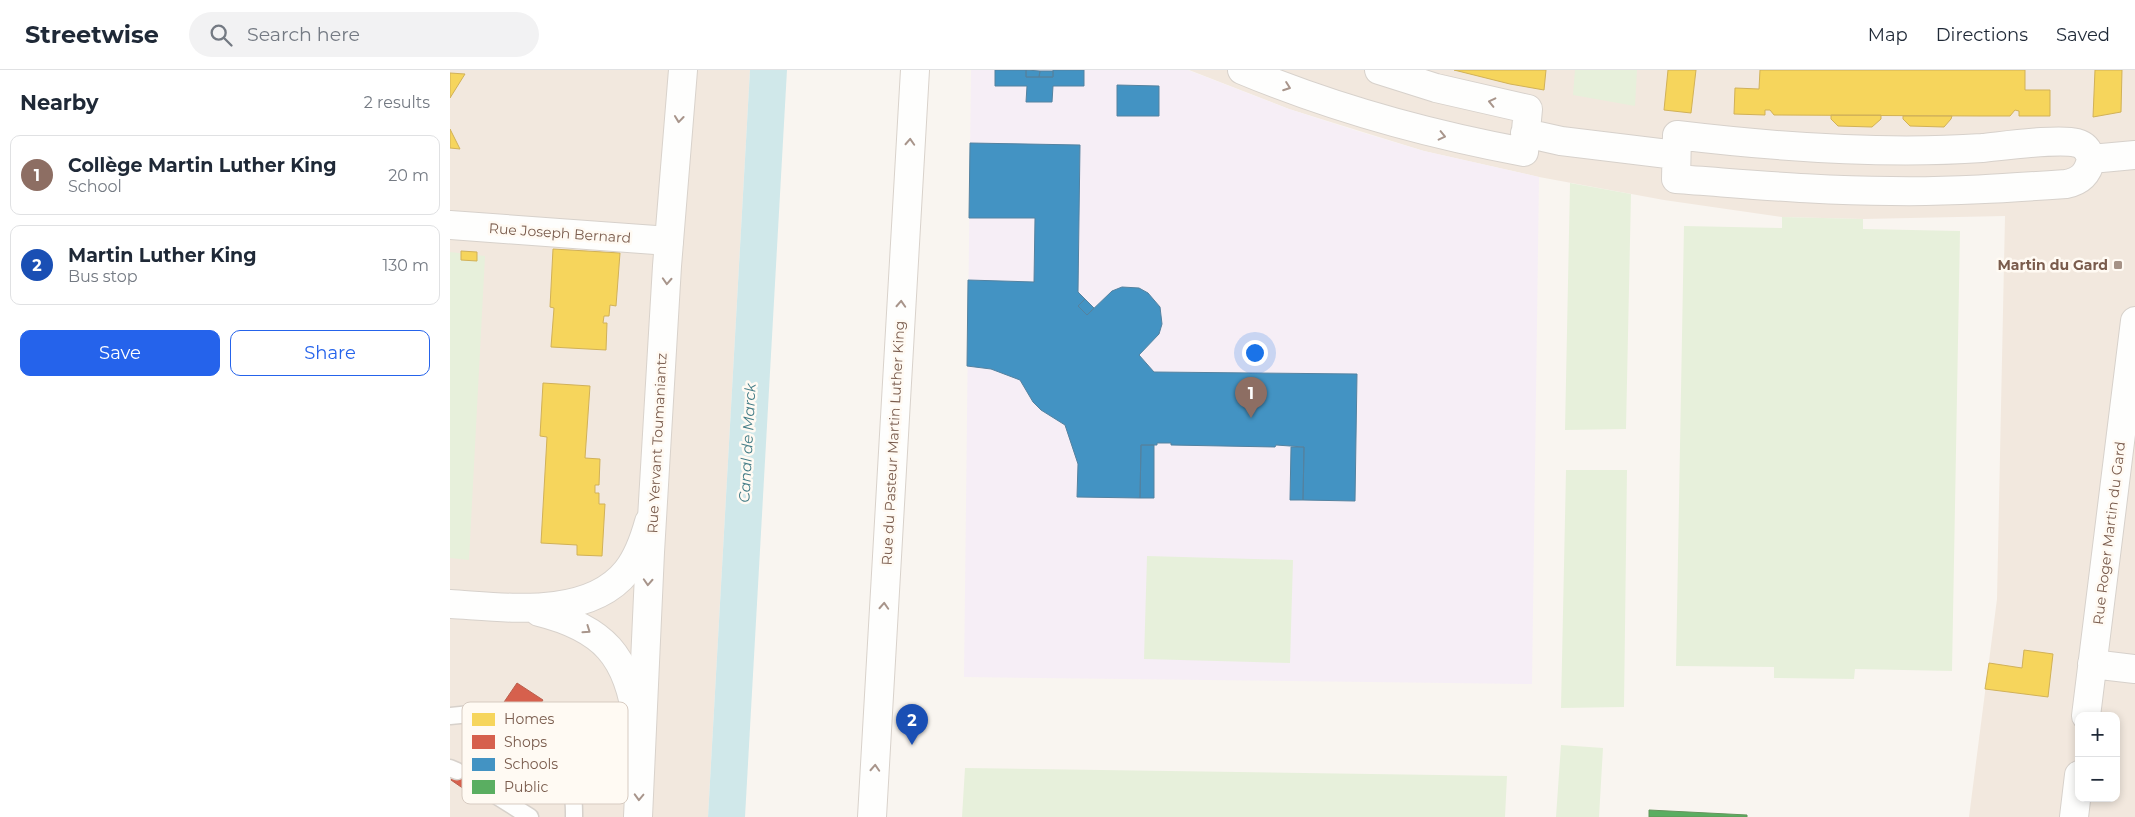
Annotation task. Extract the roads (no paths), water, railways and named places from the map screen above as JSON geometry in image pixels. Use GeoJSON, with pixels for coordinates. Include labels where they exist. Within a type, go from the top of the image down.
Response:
{"type":"FeatureCollection","features":[{"type":"Feature","properties":{"kind":"street","name":"Rue Yervant Toumaniantz"},"geometry":{"type":"LineString","coordinates":[[638,817],[653,509],[669,240],[684,70]]}},
{"type":"Feature","properties":{"kind":"street","name":"Rue du Pasteur Martin Luther King"},"geometry":{"type":"LineString","coordinates":[[872,817],[914,70]]}},
{"type":"Feature","properties":{"kind":"street"},"geometry":{"type":"LineString","coordinates":[[1242,70],[1358,112],[1416,130],[1524,152],[1528,109],[1436,88],[1378,70]]}},
{"type":"Feature","properties":{"kind":"street"},"geometry":{"type":"LineString","coordinates":[[1525,133],[1562,140],[1676,155]]}},
{"type":"Feature","properties":{"kind":"street"},"geometry":{"type":"LineString","coordinates":[[1677,135],[1769,143],[1882,149],[1977,148],[2068,142],[2083,146],[2089,151],[2091,159],[2081,179],[2066,184],[1984,189],[1892,191],[1788,188],[1676,179],[1677,135]]}},
{"type":"Feature","properties":{"kind":"street"},"geometry":{"type":"LineString","coordinates":[[2091,159],[2135,155]]}},
{"type":"Feature","properties":{"kind":"street","name":"Rue Joseph Bernard"},"geometry":{"type":"LineString","coordinates":[[450,225],[669,240]]}},
{"type":"Feature","properties":{"kind":"street","name":"Rue Roger Martin du Gard"},"geometry":{"type":"LineString","coordinates":[[2086,712],[2129,416],[2135,321]]}},
{"type":"Feature","properties":{"kind":"street"},"geometry":{"type":"LineString","coordinates":[[525,609],[579,601],[615,583],[627,571],[639,551],[653,509]]}},
{"type":"Feature","properties":{"kind":"street"},"geometry":{"type":"LineString","coordinates":[[450,604],[525,609],[568,619],[580,625],[611,650],[629,682],[640,754]]}},
{"type":"Feature","properties":{"kind":"street"},"geometry":{"type":"LineString","coordinates":[[2092,664],[2135,669]]}},
{"type":"Feature","properties":{"kind":"street"},"geometry":{"type":"LineString","coordinates":[[2074,817],[2076,802]]}},
{"type":"Feature","properties":{"kind":"lane"},"geometry":{"type":"LineString","coordinates":[[509,804],[530,817]]}},
{"type":"Feature","properties":{"kind":"lane"},"geometry":{"type":"LineString","coordinates":[[574,804],[574,817]]}},
{"type":"Feature","properties":{"kind":"water","name":"Canal de Marck"},"geometry":{"type":"Polygon","coordinates":[[[750,70],[787,70],[745,817],[708,817],[750,70]]]}},
{"type":"Feature","properties":{"kind":"place","name":"Martin du Gard"},"geometry":{"type":"Point","coordinates":[2118,265]}},
{"type":"Feature","properties":{"kind":"place","name":"Collège Martin Luther King"},"geometry":{"type":"Point","coordinates":[1251,418]}},
{"type":"Feature","properties":{"kind":"place","name":"Martin Luther King"},"geometry":{"type":"Point","coordinates":[912,745]}}]}
